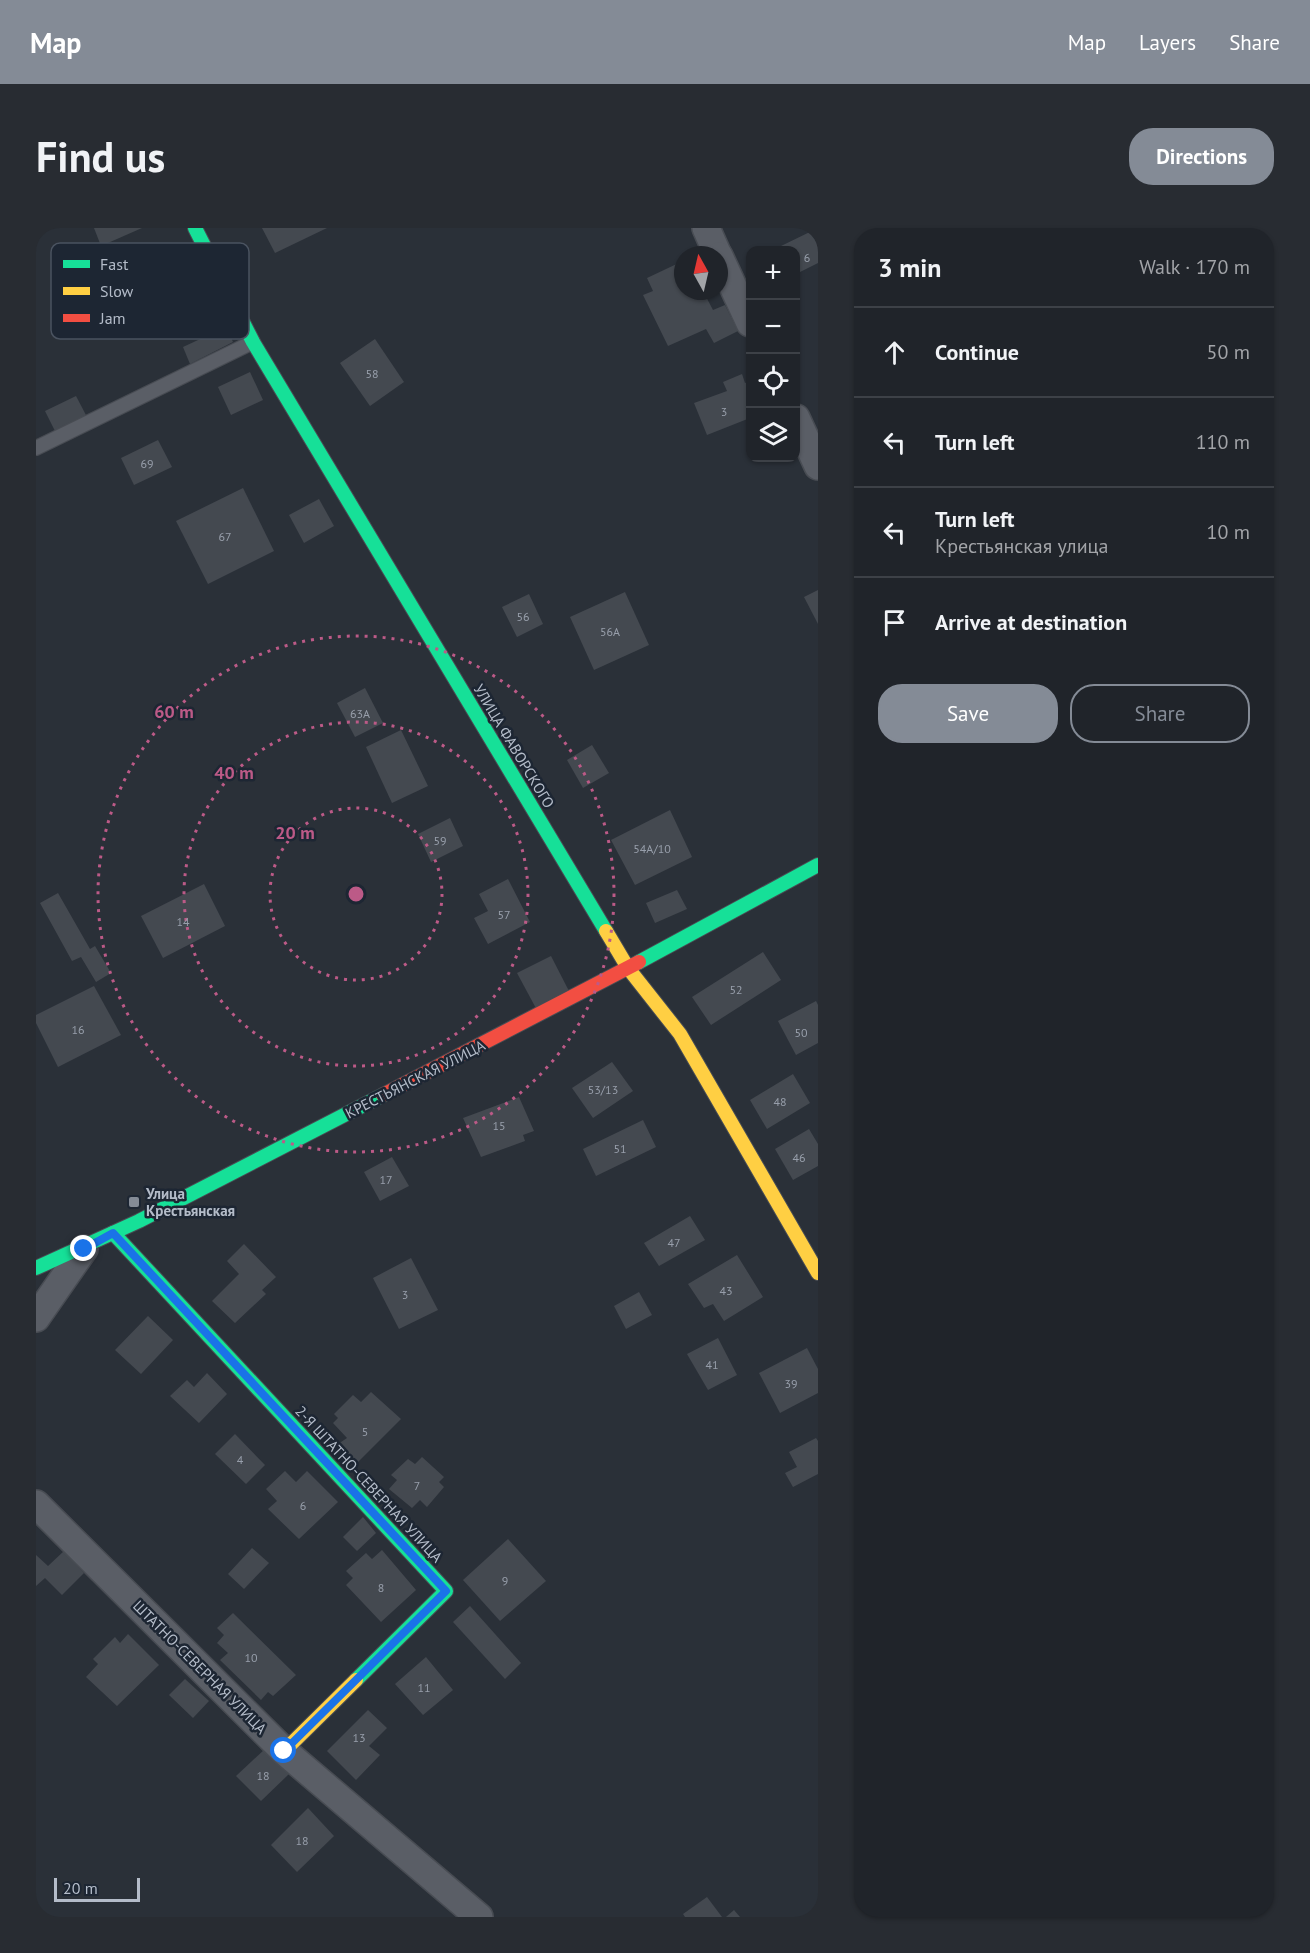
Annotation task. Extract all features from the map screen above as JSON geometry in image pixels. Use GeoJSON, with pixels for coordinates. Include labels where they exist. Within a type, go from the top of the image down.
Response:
{"type":"FeatureCollection","features":[{"type":"Feature","properties":{"kind":"street","name":"УЛИЦА ФАВОРСКОГО"},"geometry":{"type":"LineString","coordinates":[[195,228],[203,243]]}},
{"type":"Feature","properties":{"kind":"street"},"geometry":{"type":"LineString","coordinates":[[706,228],[714,246]]}},
{"type":"Feature","properties":{"kind":"street"},"geometry":{"type":"LineString","coordinates":[[728,275],[746,314]]}},
{"type":"Feature","properties":{"kind":"street","name":"УЛИЦА ФАВОРСКОГО"},"geometry":{"type":"LineString","coordinates":[[249,334],[628,968],[680,1034],[818,1273]]}},
{"type":"Feature","properties":{"kind":"street"},"geometry":{"type":"LineString","coordinates":[[800,428],[818,466]]}},
{"type":"Feature","properties":{"kind":"street","name":"КРЕСТЬЯНСКАЯ УЛИЦА"},"geometry":{"type":"LineString","coordinates":[[36,1318],[84,1249],[628,968],[818,865]]}},
{"type":"Feature","properties":{"kind":"street","name":"2-Я ШТАТНО-СЕВЕРНАЯ УЛИЦА"},"geometry":{"type":"LineString","coordinates":[[113,1233],[446,1591],[284,1751]]}},
{"type":"Feature","properties":{"kind":"street"},"geometry":{"type":"LineString","coordinates":[[36,1268],[84,1249]]}},
{"type":"Feature","properties":{"kind":"street","name":"ШТАТНО-СЕВЕРНАЯ УЛИЦА"},"geometry":{"type":"LineString","coordinates":[[36,1504],[284,1751],[479,1917]]}},
{"type":"Feature","properties":{"kind":"lane"},"geometry":{"type":"LineString","coordinates":[[36,448],[253,342]]}},
{"type":"Feature","properties":{"kind":"building"},"geometry":{"type":"Polygon","coordinates":[[[94,228],[142,228],[108,243],[100,243],[94,228]]]}},
{"type":"Feature","properties":{"kind":"building"},"geometry":{"type":"Polygon","coordinates":[[[262,228],[327,228],[275,253],[262,228]]]}},
{"type":"Feature","properties":{"kind":"building"},"geometry":{"type":"Polygon","coordinates":[[[818,228],[818,263],[800,272],[800,246],[781,246],[818,228]]]}},
{"type":"Feature","properties":{"kind":"building"},"geometry":{"type":"Polygon","coordinates":[[[674,265],[674,300],[708,300],[713,310],[725,305],[738,331],[714,343],[706,329],[668,346],[643,295],[653,291],[647,278],[674,265]]]}},
{"type":"Feature","properties":{"kind":"building"},"geometry":{"type":"Polygon","coordinates":[[[200,339],[232,339],[233,342],[190,364],[183,347],[200,339]]]}},
{"type":"Feature","properties":{"kind":"building"},"geometry":{"type":"Polygon","coordinates":[[[375,339],[404,382],[370,406],[340,363],[375,339]]]}},
{"type":"Feature","properties":{"kind":"building"},"geometry":{"type":"Polygon","coordinates":[[[250,372],[263,400],[231,415],[218,387],[250,372]]]}},
{"type":"Feature","properties":{"kind":"building"},"geometry":{"type":"Polygon","coordinates":[[[742,374],[746,383],[746,420],[707,435],[694,403],[727,391],[723,382],[742,374]]]}},
{"type":"Feature","properties":{"kind":"building"},"geometry":{"type":"Polygon","coordinates":[[[76,396],[87,417],[56,433],[45,411],[76,396]]]}},
{"type":"Feature","properties":{"kind":"building"},"geometry":{"type":"Polygon","coordinates":[[[158,440],[172,467],[134,485],[121,458],[158,440]]]}},
{"type":"Feature","properties":{"kind":"building"},"geometry":{"type":"Polygon","coordinates":[[[243,488],[274,551],[208,584],[176,521],[243,488]]]}},
{"type":"Feature","properties":{"kind":"building"},"geometry":{"type":"Polygon","coordinates":[[[319,499],[334,526],[304,543],[289,515],[319,499]]]}},
{"type":"Feature","properties":{"kind":"building"},"geometry":{"type":"Polygon","coordinates":[[[818,590],[818,624],[804,597],[818,590]]]}},
{"type":"Feature","properties":{"kind":"building"},"geometry":{"type":"Polygon","coordinates":[[[625,592],[649,645],[594,670],[570,617],[625,592]]]}},
{"type":"Feature","properties":{"kind":"building"},"geometry":{"type":"Polygon","coordinates":[[[529,594],[543,624],[517,637],[502,607],[529,594]]]}},
{"type":"Feature","properties":{"kind":"building"},"geometry":{"type":"Polygon","coordinates":[[[365,688],[383,723],[355,737],[337,703],[365,688]]]}},
{"type":"Feature","properties":{"kind":"building"},"geometry":{"type":"Polygon","coordinates":[[[401,730],[428,786],[392,803],[366,747],[401,730]]]}},
{"type":"Feature","properties":{"kind":"building"},"geometry":{"type":"Polygon","coordinates":[[[592,745],[609,773],[583,788],[567,760],[592,745]]]}},
{"type":"Feature","properties":{"kind":"building"},"geometry":{"type":"Polygon","coordinates":[[[670,810],[692,857],[635,885],[611,840],[670,810]]]}},
{"type":"Feature","properties":{"kind":"building"},"geometry":{"type":"Polygon","coordinates":[[[450,818],[463,846],[431,862],[418,834],[450,818]]]}},
{"type":"Feature","properties":{"kind":"building"},"geometry":{"type":"Polygon","coordinates":[[[508,879],[530,922],[488,944],[474,918],[488,911],[479,894],[508,879]]]}},
{"type":"Feature","properties":{"kind":"building"},"geometry":{"type":"Polygon","coordinates":[[[204,884],[225,926],[163,958],[141,916],[204,884]]]}},
{"type":"Feature","properties":{"kind":"building"},"geometry":{"type":"Polygon","coordinates":[[[677,890],[687,909],[655,923],[646,903],[677,890]]]}},
{"type":"Feature","properties":{"kind":"building"},"geometry":{"type":"Polygon","coordinates":[[[58,893],[90,949],[95,946],[111,973],[96,982],[81,957],[72,961],[40,903],[58,893]]]}},
{"type":"Feature","properties":{"kind":"building"},"geometry":{"type":"Polygon","coordinates":[[[763,952],[781,980],[711,1025],[692,997],[763,952]]]}},
{"type":"Feature","properties":{"kind":"building"},"geometry":{"type":"Polygon","coordinates":[[[551,956],[571,995],[538,1012],[517,973],[551,956]]]}},
{"type":"Feature","properties":{"kind":"building"},"geometry":{"type":"Polygon","coordinates":[[[94,986],[121,1035],[58,1067],[36,1023],[36,1015],[94,986]]]}},
{"type":"Feature","properties":{"kind":"building"},"geometry":{"type":"Polygon","coordinates":[[[816,1001],[818,1005],[818,1043],[796,1055],[778,1021],[816,1001]]]}},
{"type":"Feature","properties":{"kind":"building"},"geometry":{"type":"Polygon","coordinates":[[[612,1062],[633,1091],[593,1118],[572,1088],[612,1062]]]}},
{"type":"Feature","properties":{"kind":"building"},"geometry":{"type":"Polygon","coordinates":[[[793,1074],[810,1103],[767,1129],[750,1100],[793,1074]]]}},
{"type":"Feature","properties":{"kind":"building"},"geometry":{"type":"Polygon","coordinates":[[[519,1097],[534,1131],[523,1135],[525,1141],[481,1157],[463,1118],[519,1097]]]}},
{"type":"Feature","properties":{"kind":"building"},"geometry":{"type":"Polygon","coordinates":[[[643,1120],[656,1147],[596,1176],[583,1149],[643,1120]]]}},
{"type":"Feature","properties":{"kind":"building"},"geometry":{"type":"Polygon","coordinates":[[[809,1129],[818,1144],[818,1166],[793,1180],[775,1149],[809,1129]]]}},
{"type":"Feature","properties":{"kind":"building"},"geometry":{"type":"Polygon","coordinates":[[[392,1157],[409,1186],[380,1201],[364,1172],[392,1157]]]}},
{"type":"Feature","properties":{"kind":"building"},"geometry":{"type":"Polygon","coordinates":[[[690,1216],[705,1240],[659,1266],[644,1243],[690,1216]]]}},
{"type":"Feature","properties":{"kind":"building"},"geometry":{"type":"Polygon","coordinates":[[[244,1244],[276,1277],[262,1290],[266,1294],[235,1323],[212,1301],[239,1274],[227,1261],[244,1244]]]}},
{"type":"Feature","properties":{"kind":"building"},"geometry":{"type":"Polygon","coordinates":[[[737,1255],[763,1297],[724,1321],[713,1304],[704,1308],[688,1284],[737,1255]]]}},
{"type":"Feature","properties":{"kind":"building"},"geometry":{"type":"Polygon","coordinates":[[[411,1258],[438,1310],[399,1329],[373,1278],[411,1258]]]}},
{"type":"Feature","properties":{"kind":"building"},"geometry":{"type":"Polygon","coordinates":[[[639,1292],[652,1315],[626,1329],[614,1306],[639,1292]]]}},
{"type":"Feature","properties":{"kind":"building"},"geometry":{"type":"Polygon","coordinates":[[[148,1316],[173,1340],[141,1374],[115,1350],[148,1316]]]}},
{"type":"Feature","properties":{"kind":"building"},"geometry":{"type":"Polygon","coordinates":[[[718,1338],[737,1375],[708,1390],[687,1354],[718,1338]]]}},
{"type":"Feature","properties":{"kind":"building"},"geometry":{"type":"Polygon","coordinates":[[[807,1348],[818,1369],[818,1393],[780,1413],[759,1373],[807,1348]]]}},
{"type":"Feature","properties":{"kind":"building"},"geometry":{"type":"Polygon","coordinates":[[[207,1373],[227,1394],[199,1423],[170,1396],[187,1380],[194,1387],[207,1373]]]}},
{"type":"Feature","properties":{"kind":"building"},"geometry":{"type":"Polygon","coordinates":[[[371,1392],[401,1419],[356,1464],[338,1444],[347,1438],[333,1423],[338,1418],[334,1414],[353,1395],[361,1402],[371,1392]]]}},
{"type":"Feature","properties":{"kind":"building"},"geometry":{"type":"Polygon","coordinates":[[[235,1434],[265,1465],[246,1484],[215,1454],[235,1434]]]}},
{"type":"Feature","properties":{"kind":"building"},"geometry":{"type":"Polygon","coordinates":[[[816,1438],[818,1441],[818,1474],[793,1487],[785,1473],[797,1467],[789,1452],[816,1438]]]}},
{"type":"Feature","properties":{"kind":"building"},"geometry":{"type":"Polygon","coordinates":[[[422,1457],[444,1477],[439,1482],[444,1487],[427,1507],[420,1500],[412,1508],[389,1489],[397,1480],[391,1475],[408,1459],[415,1464],[422,1457]]]}},
{"type":"Feature","properties":{"kind":"building"},"geometry":{"type":"Polygon","coordinates":[[[285,1471],[296,1482],[307,1471],[338,1502],[299,1539],[268,1509],[277,1501],[266,1489],[285,1471]]]}},
{"type":"Feature","properties":{"kind":"building"},"geometry":{"type":"Polygon","coordinates":[[[363,1517],[376,1533],[357,1551],[343,1537],[363,1517]]]}},
{"type":"Feature","properties":{"kind":"building"},"geometry":{"type":"Polygon","coordinates":[[[508,1539],[546,1581],[500,1621],[463,1580],[508,1539]]]}},
{"type":"Feature","properties":{"kind":"building"},"geometry":{"type":"Polygon","coordinates":[[[252,1548],[269,1563],[244,1589],[228,1574],[252,1548]]]}},
{"type":"Feature","properties":{"kind":"building"},"geometry":{"type":"Polygon","coordinates":[[[382,1550],[416,1590],[381,1622],[346,1585],[353,1578],[346,1571],[366,1553],[372,1559],[382,1550]]]}},
{"type":"Feature","properties":{"kind":"building"},"geometry":{"type":"Polygon","coordinates":[[[64,1551],[84,1573],[62,1595],[45,1578],[36,1586],[36,1555],[48,1566],[64,1551]]]}},
{"type":"Feature","properties":{"kind":"building"},"geometry":{"type":"Polygon","coordinates":[[[470,1606],[521,1663],[505,1679],[453,1622],[470,1606]]]}},
{"type":"Feature","properties":{"kind":"building"},"geometry":{"type":"Polygon","coordinates":[[[233,1613],[296,1675],[273,1696],[268,1692],[261,1700],[220,1660],[228,1653],[217,1643],[224,1635],[217,1628],[233,1613]]]}},
{"type":"Feature","properties":{"kind":"building"},"geometry":{"type":"Polygon","coordinates":[[[128,1634],[159,1665],[117,1706],[86,1677],[98,1664],[93,1659],[115,1637],[120,1643],[128,1634]]]}},
{"type":"Feature","properties":{"kind":"building"},"geometry":{"type":"Polygon","coordinates":[[[426,1657],[453,1690],[423,1715],[395,1684],[426,1657]]]}},
{"type":"Feature","properties":{"kind":"building"},"geometry":{"type":"Polygon","coordinates":[[[185,1679],[209,1701],[193,1718],[169,1695],[185,1679]]]}},
{"type":"Feature","properties":{"kind":"building"},"geometry":{"type":"Polygon","coordinates":[[[368,1710],[387,1728],[369,1746],[380,1755],[356,1780],[327,1751],[368,1710]]]}},
{"type":"Feature","properties":{"kind":"building"},"geometry":{"type":"Polygon","coordinates":[[[266,1748],[289,1774],[261,1801],[236,1776],[266,1748]]]}},
{"type":"Feature","properties":{"kind":"building"},"geometry":{"type":"Polygon","coordinates":[[[308,1808],[334,1836],[297,1872],[271,1845],[308,1808]]]}},
{"type":"Feature","properties":{"kind":"building"},"geometry":{"type":"Polygon","coordinates":[[[707,1897],[722,1917],[685,1917],[683,1914],[707,1897]]]}},
{"type":"Feature","properties":{"kind":"building"},"geometry":{"type":"Polygon","coordinates":[[[734,1910],[740,1917],[726,1917],[734,1910]]]}},
{"type":"Feature","properties":{"kind":"traffic: fast"},"geometry":{"type":"LineString","coordinates":[[195,228],[203,243]]}},
{"type":"Feature","properties":{"kind":"traffic: fast"},"geometry":{"type":"LineString","coordinates":[[249,334],[606,931]]}},
{"type":"Feature","properties":{"kind":"traffic: fast"},"geometry":{"type":"LineString","coordinates":[[639,962],[818,865]]}},
{"type":"Feature","properties":{"kind":"traffic: fast"},"geometry":{"type":"LineString","coordinates":[[36,1268],[139,1221],[383,1095]]}},
{"type":"Feature","properties":{"kind":"traffic: fast"},"geometry":{"type":"LineString","coordinates":[[113,1233],[446,1591],[356,1680]]}},
{"type":"Feature","properties":{"kind":"traffic: slow"},"geometry":{"type":"LineString","coordinates":[[606,931],[628,968],[680,1034],[818,1273]]}},
{"type":"Feature","properties":{"kind":"traffic: slow"},"geometry":{"type":"LineString","coordinates":[[284,1751],[356,1680]]}},
{"type":"Feature","properties":{"kind":"traffic: jam"},"geometry":{"type":"LineString","coordinates":[[383,1095],[639,962]]}},
{"type":"Feature","properties":{"kind":"place","name":"Улица Крестьянская"},"geometry":{"type":"Point","coordinates":[134,1202]}},
{"type":"Feature","properties":{"kind":"route"},"geometry":{"type":"LineString","coordinates":[[84,1249],[113,1233],[446,1591],[284,1751]]}}]}
